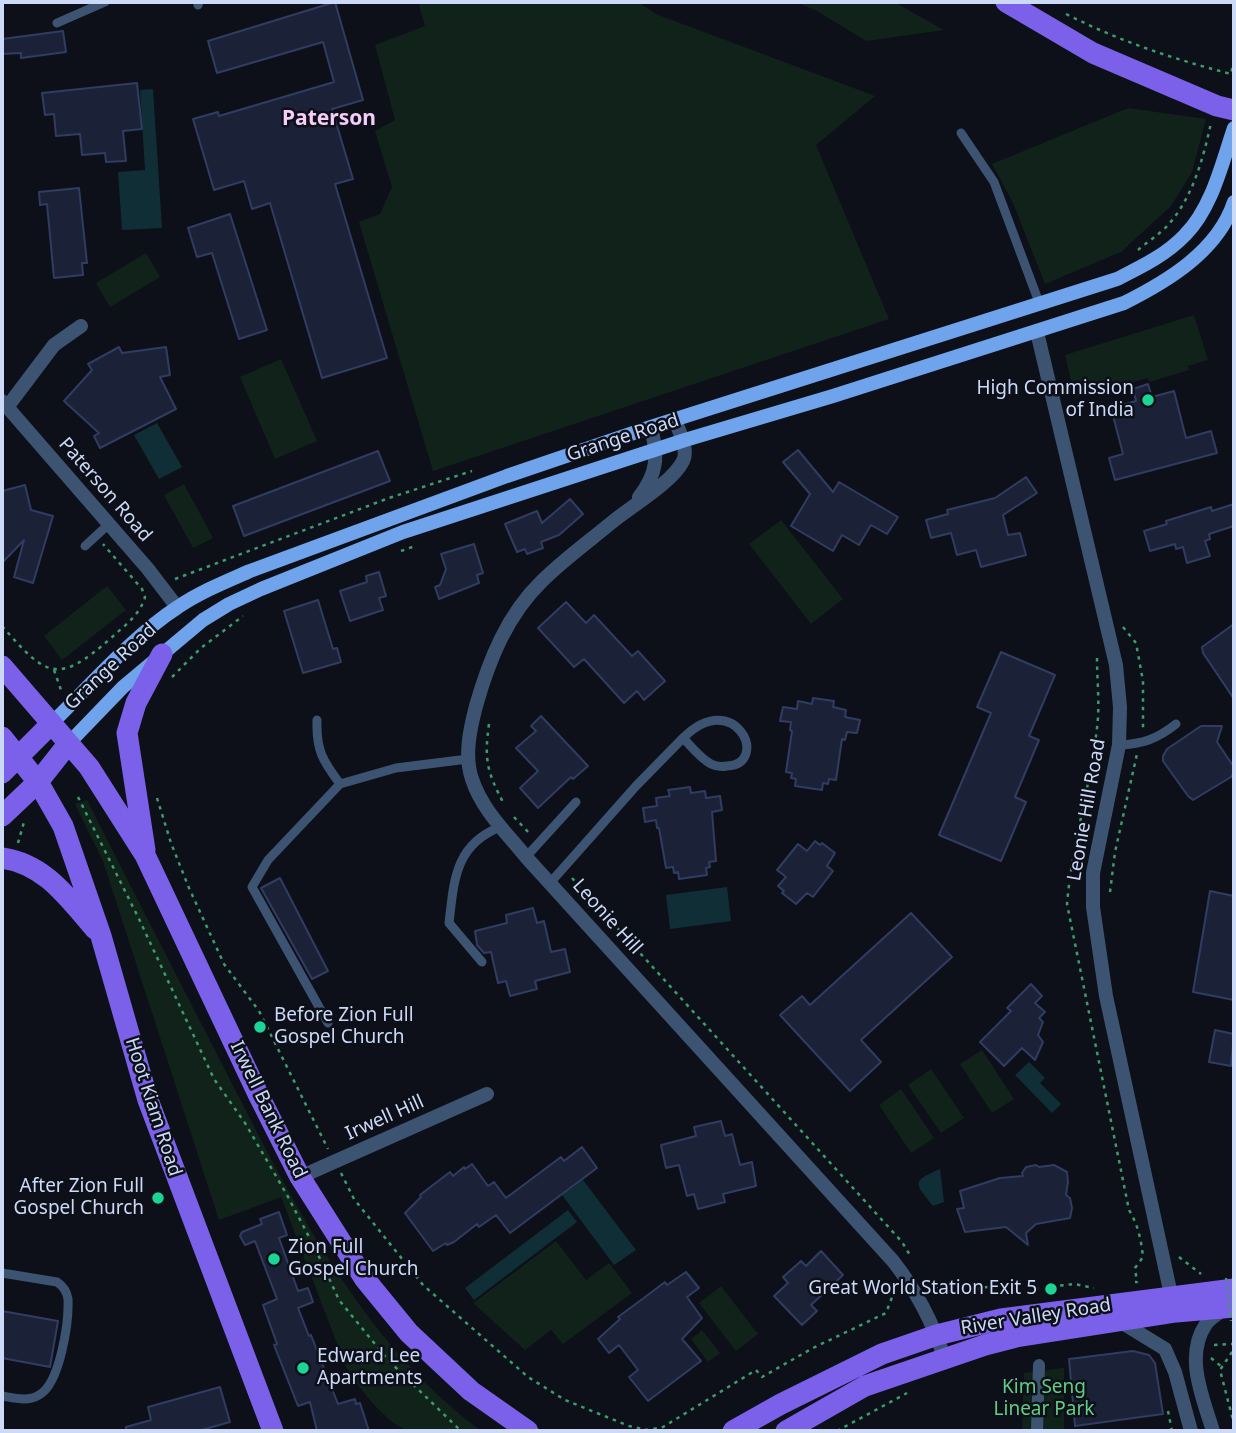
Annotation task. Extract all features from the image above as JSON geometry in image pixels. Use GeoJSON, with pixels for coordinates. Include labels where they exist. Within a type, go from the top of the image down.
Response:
{"type":"FeatureCollection","features":[{"type":"Feature","properties":{"kind":"main road"},"geometry":{"type":"LineString","coordinates":[[1006,2],[1093,53],[1217,106],[1234,110]]}},
{"type":"Feature","properties":{"kind":"main road","name":"Grange Road"},"geometry":{"type":"LineString","coordinates":[[2,774],[118,658],[177,607],[213,587],[301,551],[507,476],[651,427],[1117,279],[1161,255],[1186,234],[1208,202],[1234,128]]}},
{"type":"Feature","properties":{"kind":"main road","name":"Grange Road"},"geometry":{"type":"LineString","coordinates":[[2,816],[38,782],[68,744],[123,687],[203,620],[229,604],[403,533],[682,441],[1124,303],[1153,289],[1181,270],[1208,245],[1233,210]]}},
{"type":"Feature","properties":{"kind":"main road"},"geometry":{"type":"LineString","coordinates":[[145,855],[127,733],[136,703],[162,654]]}},
{"type":"Feature","properties":{"kind":"main road","name":"Irwell Bank Road"},"geometry":{"type":"LineString","coordinates":[[2,666],[89,767],[145,855],[300,1177],[364,1278],[409,1333],[471,1391],[528,1431]]}},
{"type":"Feature","properties":{"kind":"main road","name":"Hoot Kiam Road"},"geometry":{"type":"LineString","coordinates":[[2,737],[38,782],[63,826],[101,936],[148,1100],[273,1431]]}},
{"type":"Feature","properties":{"kind":"main road"},"geometry":{"type":"LineString","coordinates":[[8,859],[41,871],[101,936]]}},
{"type":"Feature","properties":{"kind":"main road","name":"River Valley Road"},"geometry":{"type":"LineString","coordinates":[[786,1431],[865,1386],[944,1357],[1016,1337],[1121,1322],[1230,1284]]}},
{"type":"Feature","properties":{"kind":"main road","name":"River Valley Road"},"geometry":{"type":"LineString","coordinates":[[733,1431],[882,1354],[937,1335],[1001,1319],[1173,1304],[1230,1312]]}},
{"type":"Feature","properties":{"kind":"street"},"geometry":{"type":"LineString","coordinates":[[5,404],[54,345],[82,326]]}},
{"type":"Feature","properties":{"kind":"street","name":"Leonie Hill Road"},"geometry":{"type":"LineString","coordinates":[[1037,332],[1116,665],[1120,706],[1119,745],[1093,873],[1093,907],[1106,996],[1173,1304]]}},
{"type":"Feature","properties":{"kind":"street","name":"Paterson Road"},"geometry":{"type":"LineString","coordinates":[[5,404],[177,607]]}},
{"type":"Feature","properties":{"kind":"street"},"geometry":{"type":"LineString","coordinates":[[675,420],[682,441]]}},
{"type":"Feature","properties":{"kind":"street","name":"Leonie Hill"},"geometry":{"type":"LineString","coordinates":[[634,503],[648,486],[656,465],[657,450],[651,427]]}},
{"type":"Feature","properties":{"kind":"street","name":"Leonie Hill"},"geometry":{"type":"LineString","coordinates":[[682,441],[685,451],[683,461],[654,491],[634,503],[541,581],[516,612],[498,642],[484,679],[470,730],[468,759],[471,777],[480,800],[526,857],[871,1234],[904,1275],[937,1335],[944,1357]]}},
{"type":"Feature","properties":{"kind":"street","name":"Irwell Hill"},"geometry":{"type":"LineString","coordinates":[[300,1177],[486,1094]]}},
{"type":"Feature","properties":{"kind":"street"},"geometry":{"type":"LineString","coordinates":[[1213,1431],[1197,1377],[1196,1346],[1207,1322],[1230,1312]]}},
{"type":"Feature","properties":{"kind":"street"},"geometry":{"type":"LineString","coordinates":[[1121,1322],[1165,1349],[1175,1372],[1191,1431]]}},
{"type":"Feature","properties":{"kind":"street"},"geometry":{"type":"LineString","coordinates":[[1037,1431],[1039,1365]]}},
{"type":"Feature","properties":{"kind":"lane"},"geometry":{"type":"LineString","coordinates":[[57,23],[105,2]]}},
{"type":"Feature","properties":{"kind":"lane"},"geometry":{"type":"LineString","coordinates":[[961,133],[994,182],[1040,305]]}},
{"type":"Feature","properties":{"kind":"lane"},"geometry":{"type":"LineString","coordinates":[[85,546],[109,524]]}},
{"type":"Feature","properties":{"kind":"lane"},"geometry":{"type":"LineString","coordinates":[[317,720],[316,740],[322,759],[340,784]]}},
{"type":"Feature","properties":{"kind":"lane"},"geometry":{"type":"LineString","coordinates":[[550,883],[636,786],[683,738],[704,723],[731,721],[740,728],[747,752],[742,761],[734,766],[718,767],[709,763],[683,738]]}},
{"type":"Feature","properties":{"kind":"lane"},"geometry":{"type":"LineString","coordinates":[[1119,745],[1139,744],[1160,737],[1177,724]]}},
{"type":"Feature","properties":{"kind":"lane"},"geometry":{"type":"LineString","coordinates":[[328,1023],[252,887],[268,860],[340,784],[396,768],[468,759]]}},
{"type":"Feature","properties":{"kind":"lane"},"geometry":{"type":"LineString","coordinates":[[526,857],[576,802]]}},
{"type":"Feature","properties":{"kind":"lane"},"geometry":{"type":"LineString","coordinates":[[482,962],[449,923],[453,882],[461,858],[480,837],[500,827]]}},
{"type":"Feature","properties":{"kind":"lane"},"geometry":{"type":"LineString","coordinates":[[2,1273],[57,1282],[62,1285],[68,1298],[60,1363],[52,1382],[43,1394],[29,1399],[2,1396]]}},
{"type":"Feature","properties":{"kind":"path"},"geometry":{"type":"LineString","coordinates":[[1059,10],[1141,48],[1186,62],[1231,74],[1234,60]]}},
{"type":"Feature","properties":{"kind":"path"},"geometry":{"type":"LineString","coordinates":[[1130,256],[1168,225],[1190,191],[1203,158],[1211,120]]}},
{"type":"Feature","properties":{"kind":"path"},"geometry":{"type":"LineString","coordinates":[[1110,893],[1115,852],[1143,733],[1143,681],[1136,643],[1118,622]]}},
{"type":"Feature","properties":{"kind":"path"},"geometry":{"type":"LineString","coordinates":[[2,626],[27,655],[37,663],[54,670],[61,690]]}},
{"type":"Feature","properties":{"kind":"path"},"geometry":{"type":"LineString","coordinates":[[1097,652],[1098,726],[1079,838],[1070,864],[1067,904],[1129,1210],[1141,1237],[1143,1256],[1135,1268],[1137,1282],[1123,1284]]}},
{"type":"Feature","properties":{"kind":"path"},"geometry":{"type":"LineString","coordinates":[[490,716],[485,755],[493,783],[507,809],[539,844]]}},
{"type":"Feature","properties":{"kind":"path"},"geometry":{"type":"LineString","coordinates":[[156,792],[171,844],[225,964],[259,1011],[354,1199],[424,1285],[528,1377],[565,1400],[629,1426],[648,1430],[663,1427],[756,1370],[762,1377],[813,1348],[886,1313]]}},
{"type":"Feature","properties":{"kind":"path"},"geometry":{"type":"LineString","coordinates":[[8,859],[26,816]]}},
{"type":"Feature","properties":{"kind":"path"},"geometry":{"type":"LineString","coordinates":[[563,868],[901,1242],[915,1263]]}},
{"type":"Feature","properties":{"kind":"path"},"geometry":{"type":"LineString","coordinates":[[1177,1247],[1180,1259],[1200,1274],[1211,1272]]}},
{"type":"Feature","properties":{"kind":"path"},"geometry":{"type":"LineString","coordinates":[[921,1273],[928,1284],[950,1293],[1030,1280],[1031,1289],[1074,1284],[1096,1288]]}},
{"type":"Feature","properties":{"kind":"path"},"geometry":{"type":"LineString","coordinates":[[1230,1284],[1230,1312]]}},
{"type":"Feature","properties":{"kind":"path"},"geometry":{"type":"LineString","coordinates":[[1234,1343],[1234,1349],[1220,1370],[1234,1424]]}},
{"type":"Feature","properties":{"kind":"path"},"geometry":{"type":"LineString","coordinates":[[836,1431],[914,1389]]}},
{"type":"Feature","properties":{"kind":"path"},"geometry":{"type":"LineString","coordinates":[[629,1426],[629,1431]]}},
{"type":"Feature","properties":{"kind":"green space"},"geometry":{"type":"Polygon","coordinates":[[[418,2],[638,2],[656,14],[875,96],[816,145],[889,319],[433,471],[359,222],[380,214],[392,187],[375,131],[395,120],[375,45],[425,26],[418,2]]]}},
{"type":"Feature","properties":{"kind":"green space"},"geometry":{"type":"Polygon","coordinates":[[[796,2],[894,2],[944,30],[866,41],[817,11],[796,2]]]}},
{"type":"Feature","properties":{"kind":"green space"},"geometry":{"type":"Polygon","coordinates":[[[1128,108],[1206,119],[1192,172],[1171,206],[1121,252],[1045,284],[1013,203],[992,164],[1128,108]]]}},
{"type":"Feature","properties":{"kind":"green space"},"geometry":{"type":"Polygon","coordinates":[[[146,253],[160,277],[110,307],[96,283],[146,253]]]}},
{"type":"Feature","properties":{"kind":"green space"},"geometry":{"type":"Polygon","coordinates":[[[1194,315],[1208,360],[1188,366],[1189,370],[1149,382],[1148,378],[1131,383],[1131,386],[1075,397],[1065,355],[1194,315]]]}},
{"type":"Feature","properties":{"kind":"green space"},"geometry":{"type":"Polygon","coordinates":[[[281,359],[317,441],[275,459],[240,377],[281,359]]]}},
{"type":"Feature","properties":{"kind":"green space"},"geometry":{"type":"Polygon","coordinates":[[[184,484],[213,538],[193,548],[164,495],[184,484]]]}},
{"type":"Feature","properties":{"kind":"green space"},"geometry":{"type":"Polygon","coordinates":[[[781,520],[843,599],[811,624],[749,544],[781,520]]]}},
{"type":"Feature","properties":{"kind":"green space"},"geometry":{"type":"Polygon","coordinates":[[[107,586],[126,610],[62,660],[44,636],[107,586]]]}},
{"type":"Feature","properties":{"kind":"green space"},"geometry":{"type":"Polygon","coordinates":[[[87,800],[276,1167],[332,1264],[364,1311],[399,1354],[438,1394],[481,1431],[410,1431],[401,1428],[374,1404],[346,1367],[281,1197],[219,1220],[103,861],[75,804],[87,800]]]}},
{"type":"Feature","properties":{"kind":"green space"},"geometry":{"type":"Polygon","coordinates":[[[982,1050],[1014,1099],[992,1113],[960,1064],[982,1050]]]}},
{"type":"Feature","properties":{"kind":"green space"},"geometry":{"type":"Polygon","coordinates":[[[931,1069],[964,1118],[941,1133],[908,1085],[931,1069]]]}},
{"type":"Feature","properties":{"kind":"green space"},"geometry":{"type":"Polygon","coordinates":[[[901,1089],[934,1138],[911,1153],[879,1105],[901,1089]]]}},
{"type":"Feature","properties":{"kind":"green space"},"geometry":{"type":"Polygon","coordinates":[[[556,1241],[586,1280],[609,1263],[632,1293],[563,1344],[551,1330],[525,1350],[473,1303],[556,1241]]]}},
{"type":"Feature","properties":{"kind":"green space"},"geometry":{"type":"Polygon","coordinates":[[[721,1286],[758,1334],[736,1351],[699,1303],[721,1286]]]}},
{"type":"Feature","properties":{"kind":"green space"},"geometry":{"type":"Polygon","coordinates":[[[702,1330],[720,1353],[708,1362],[691,1339],[702,1330]]]}},
{"type":"Feature","properties":{"kind":"green space","name":"Kim Seng Linear Park"},"geometry":{"type":"Polygon","coordinates":[[[1064,1368],[1064,1431],[1022,1431],[1024,1373],[1064,1368]]]}},
{"type":"Feature","properties":{"kind":"water"},"geometry":{"type":"Polygon","coordinates":[[[153,89],[162,228],[122,230],[118,172],[145,170],[140,90],[153,89]]]}},
{"type":"Feature","properties":{"kind":"water"},"geometry":{"type":"Polygon","coordinates":[[[157,423],[182,467],[159,479],[134,435],[157,423]]]}},
{"type":"Feature","properties":{"kind":"water"},"geometry":{"type":"Polygon","coordinates":[[[727,887],[731,921],[670,929],[666,895],[727,887]]]}},
{"type":"Feature","properties":{"kind":"water"},"geometry":{"type":"Polygon","coordinates":[[[1029,1062],[1045,1078],[1040,1083],[1061,1104],[1052,1113],[1015,1075],[1029,1062]]]}},
{"type":"Feature","properties":{"kind":"water"},"geometry":{"type":"Polygon","coordinates":[[[940,1169],[944,1202],[933,1206],[918,1184],[924,1177],[940,1169]]]}},
{"type":"Feature","properties":{"kind":"water"},"geometry":{"type":"Polygon","coordinates":[[[583,1180],[636,1250],[614,1265],[562,1195],[583,1180]]]}},
{"type":"Feature","properties":{"kind":"water"},"geometry":{"type":"Polygon","coordinates":[[[568,1210],[577,1222],[474,1300],[465,1288],[568,1210]]]}},
{"type":"Feature","properties":{"kind":"building"},"geometry":{"type":"Polygon","coordinates":[[[335,2],[363,100],[332,109],[353,179],[335,184],[387,358],[322,378],[270,203],[252,209],[244,181],[214,190],[193,119],[218,112],[219,116],[334,82],[323,42],[217,73],[208,41],[335,2]]]}},
{"type":"Feature","properties":{"kind":"building"},"geometry":{"type":"Polygon","coordinates":[[[63,31],[66,52],[21,58],[21,53],[2,54],[2,39],[63,31]]]}},
{"type":"Feature","properties":{"kind":"building"},"geometry":{"type":"Polygon","coordinates":[[[137,83],[142,129],[123,131],[126,161],[106,162],[105,153],[82,155],[80,134],[56,136],[54,114],[45,115],[42,93],[137,83]]]}},
{"type":"Feature","properties":{"kind":"building"},"geometry":{"type":"Polygon","coordinates":[[[79,188],[87,263],[82,263],[83,275],[54,278],[47,204],[40,205],[39,192],[79,188]]]}},
{"type":"Feature","properties":{"kind":"building"},"geometry":{"type":"Polygon","coordinates":[[[230,214],[267,330],[239,339],[212,253],[197,257],[188,228],[230,214]]]}},
{"type":"Feature","properties":{"kind":"building"},"geometry":{"type":"Polygon","coordinates":[[[119,347],[122,353],[166,347],[170,375],[160,377],[176,409],[100,448],[94,436],[99,433],[64,401],[92,370],[88,364],[119,347]]]}},
{"type":"Feature","properties":{"kind":"building"},"geometry":{"type":"Polygon","coordinates":[[[1148,384],[1152,397],[1174,391],[1186,438],[1211,431],[1217,453],[1115,480],[1109,458],[1123,454],[1111,408],[1136,401],[1133,389],[1148,384]]]}},
{"type":"Feature","properties":{"kind":"building"},"geometry":{"type":"Polygon","coordinates":[[[798,450],[833,492],[839,482],[898,517],[887,534],[871,525],[859,545],[842,535],[833,551],[791,526],[810,494],[783,462],[798,450]]]}},
{"type":"Feature","properties":{"kind":"building"},"geometry":{"type":"Polygon","coordinates":[[[378,451],[390,481],[244,536],[233,506],[378,451]]]}},
{"type":"Feature","properties":{"kind":"building"},"geometry":{"type":"Polygon","coordinates":[[[1026,477],[1037,493],[1003,515],[1008,535],[1020,533],[1026,555],[981,567],[976,550],[957,555],[951,533],[931,538],[926,520],[948,514],[947,510],[995,498],[1026,477]]]}},
{"type":"Feature","properties":{"kind":"building"},"geometry":{"type":"Polygon","coordinates":[[[25,485],[31,510],[53,516],[33,583],[14,577],[24,540],[2,563],[2,491],[25,485]]]}},
{"type":"Feature","properties":{"kind":"building"},"geometry":{"type":"Polygon","coordinates":[[[570,499],[583,514],[559,535],[541,542],[543,548],[527,554],[525,549],[517,552],[505,524],[537,511],[542,523],[570,499]]]}},
{"type":"Feature","properties":{"kind":"building"},"geometry":{"type":"Polygon","coordinates":[[[1234,504],[1234,526],[1209,534],[1210,539],[1205,541],[1210,556],[1187,563],[1183,547],[1176,549],[1175,544],[1150,551],[1144,531],[1211,507],[1212,511],[1234,504]]]}},
{"type":"Feature","properties":{"kind":"building"},"geometry":{"type":"Polygon","coordinates":[[[474,544],[483,573],[477,575],[479,583],[439,599],[435,587],[440,585],[446,569],[441,554],[474,544]]]}},
{"type":"Feature","properties":{"kind":"building"},"geometry":{"type":"Polygon","coordinates":[[[379,572],[386,596],[379,598],[383,610],[350,621],[340,591],[367,582],[366,576],[379,572]]]}},
{"type":"Feature","properties":{"kind":"building"},"geometry":{"type":"Polygon","coordinates":[[[318,600],[333,649],[337,648],[341,662],[303,673],[284,611],[318,600]]]}},
{"type":"Feature","properties":{"kind":"building"},"geometry":{"type":"Polygon","coordinates":[[[566,602],[586,623],[594,615],[632,656],[638,651],[665,681],[644,700],[637,691],[624,703],[584,659],[574,667],[538,628],[566,602]]]}},
{"type":"Feature","properties":{"kind":"building"},"geometry":{"type":"Polygon","coordinates":[[[1234,624],[1234,699],[1203,653],[1202,647],[1234,624]]]}},
{"type":"Feature","properties":{"kind":"building"},"geometry":{"type":"Polygon","coordinates":[[[1001,652],[1055,675],[1029,736],[1039,740],[1015,797],[1026,802],[1001,861],[939,835],[991,713],[977,707],[1001,652]]]}},
{"type":"Feature","properties":{"kind":"building"},"geometry":{"type":"Polygon","coordinates":[[[813,698],[834,701],[833,707],[846,710],[845,717],[860,720],[857,733],[847,732],[845,740],[842,739],[836,780],[829,779],[828,784],[823,783],[822,790],[795,786],[796,779],[791,778],[792,773],[786,772],[791,722],[780,721],[783,707],[797,709],[798,701],[812,704],[813,698]]]}},
{"type":"Feature","properties":{"kind":"building"},"geometry":{"type":"Polygon","coordinates":[[[541,716],[588,766],[573,779],[571,777],[538,808],[520,788],[538,771],[516,748],[536,731],[531,726],[541,716]]]}},
{"type":"Feature","properties":{"kind":"building"},"geometry":{"type":"Polygon","coordinates":[[[1201,726],[1222,726],[1217,742],[1234,767],[1234,772],[1231,777],[1193,800],[1163,761],[1163,756],[1167,749],[1201,726]]]}},
{"type":"Feature","properties":{"kind":"building"},"geometry":{"type":"Polygon","coordinates":[[[690,787],[691,793],[705,791],[706,798],[720,796],[722,810],[712,812],[716,861],[709,862],[707,875],[679,879],[678,872],[674,873],[673,867],[666,868],[656,820],[645,822],[643,808],[657,806],[656,798],[670,796],[668,790],[690,787]]]}},
{"type":"Feature","properties":{"kind":"building"},"geometry":{"type":"Polygon","coordinates":[[[815,841],[835,853],[827,866],[833,871],[813,897],[807,893],[796,904],[782,893],[784,891],[778,886],[786,877],[777,870],[798,844],[807,851],[815,841]]]}},
{"type":"Feature","properties":{"kind":"building"},"geometry":{"type":"Polygon","coordinates":[[[280,878],[328,971],[312,979],[261,888],[280,878]]]}},
{"type":"Feature","properties":{"kind":"building"},"geometry":{"type":"Polygon","coordinates":[[[1210,891],[1234,896],[1234,1000],[1193,992],[1210,891]]]}},
{"type":"Feature","properties":{"kind":"building"},"geometry":{"type":"Polygon","coordinates":[[[533,908],[537,923],[544,921],[551,952],[565,949],[570,972],[535,981],[537,989],[510,996],[506,981],[498,983],[491,952],[484,953],[477,945],[475,931],[507,923],[506,915],[533,908]]]}},
{"type":"Feature","properties":{"kind":"building"},"geometry":{"type":"Polygon","coordinates":[[[911,913],[952,957],[861,1040],[881,1062],[850,1091],[780,1015],[802,996],[810,1005],[911,913]]]}},
{"type":"Feature","properties":{"kind":"building"},"geometry":{"type":"Polygon","coordinates":[[[1031,984],[1042,996],[1035,1003],[1045,1012],[1039,1018],[1043,1022],[1038,1035],[1043,1042],[1035,1060],[1022,1048],[1004,1066],[980,1042],[1011,1011],[1007,1008],[1031,984]]]}},
{"type":"Feature","properties":{"kind":"building"},"geometry":{"type":"Polygon","coordinates":[[[1215,1030],[1234,1034],[1231,1066],[1209,1062],[1215,1030]]]}},
{"type":"Feature","properties":{"kind":"building"},"geometry":{"type":"Polygon","coordinates":[[[721,1121],[725,1136],[732,1134],[740,1165],[752,1162],[756,1186],[723,1194],[725,1202],[698,1209],[694,1194],[687,1196],[679,1165],[666,1168],[661,1145],[696,1136],[694,1127],[721,1121]]]}},
{"type":"Feature","properties":{"kind":"building"},"geometry":{"type":"Polygon","coordinates":[[[582,1147],[597,1168],[510,1233],[496,1215],[479,1227],[477,1224],[454,1242],[447,1245],[446,1243],[433,1251],[405,1213],[420,1195],[450,1172],[453,1176],[472,1164],[488,1186],[494,1182],[506,1198],[561,1157],[564,1161],[582,1147]]]}},
{"type":"Feature","properties":{"kind":"building"},"geometry":{"type":"Polygon","coordinates":[[[1054,1165],[1067,1172],[1066,1195],[1070,1198],[1072,1208],[1070,1218],[1036,1224],[1026,1233],[1028,1245],[1006,1227],[965,1232],[957,1209],[964,1208],[960,1191],[1000,1178],[1023,1176],[1026,1167],[1054,1165]]]}},
{"type":"Feature","properties":{"kind":"building"},"geometry":{"type":"Polygon","coordinates":[[[279,1212],[287,1235],[279,1238],[298,1291],[308,1288],[313,1302],[298,1308],[309,1336],[311,1335],[338,1404],[355,1399],[356,1404],[360,1403],[369,1431],[317,1431],[310,1402],[298,1406],[274,1345],[277,1344],[263,1305],[277,1299],[255,1241],[245,1245],[240,1236],[242,1232],[262,1224],[260,1219],[279,1212]]]}},
{"type":"Feature","properties":{"kind":"building"},"geometry":{"type":"Polygon","coordinates":[[[821,1251],[843,1275],[811,1305],[817,1311],[802,1325],[774,1296],[788,1283],[783,1277],[801,1261],[806,1266],[821,1251]]]}},
{"type":"Feature","properties":{"kind":"building"},"geometry":{"type":"Polygon","coordinates":[[[686,1272],[699,1288],[687,1297],[702,1318],[682,1339],[701,1361],[648,1401],[629,1377],[638,1370],[619,1345],[609,1353],[598,1339],[620,1319],[618,1317],[665,1282],[667,1285],[686,1272]]]}},
{"type":"Feature","properties":{"kind":"building"},"geometry":{"type":"Polygon","coordinates":[[[2,1311],[58,1321],[50,1367],[2,1358],[2,1311]]]}},
{"type":"Feature","properties":{"kind":"building"},"geometry":{"type":"Polygon","coordinates":[[[1133,1351],[1149,1355],[1155,1363],[1163,1414],[1075,1426],[1069,1359],[1133,1351]]]}},
{"type":"Feature","properties":{"kind":"building"},"geometry":{"type":"Polygon","coordinates":[[[220,1387],[230,1422],[198,1431],[126,1431],[126,1427],[151,1420],[148,1407],[220,1387]]]}},
{"type":"Feature","properties":{"kind":"place","name":"High Commission of India"},"geometry":{"type":"Point","coordinates":[1148,400]}},
{"type":"Feature","properties":{"kind":"place","name":"Before Zion Full Gospel Church"},"geometry":{"type":"Point","coordinates":[260,1027]}},
{"type":"Feature","properties":{"kind":"place","name":"After Zion Full Gospel Church"},"geometry":{"type":"Point","coordinates":[158,1198]}},
{"type":"Feature","properties":{"kind":"place","name":"Zion Full Gospel Church"},"geometry":{"type":"Point","coordinates":[274,1259]}},
{"type":"Feature","properties":{"kind":"place","name":"Great World Station Exit 5"},"geometry":{"type":"Point","coordinates":[1051,1289]}},
{"type":"Feature","properties":{"kind":"place","name":"Edward Lee Apartments"},"geometry":{"type":"Point","coordinates":[303,1368]}},
{"type":"Feature","properties":{"kind":"district","name":"Paterson"},"geometry":{"type":"Point","coordinates":[329,119]}}]}
